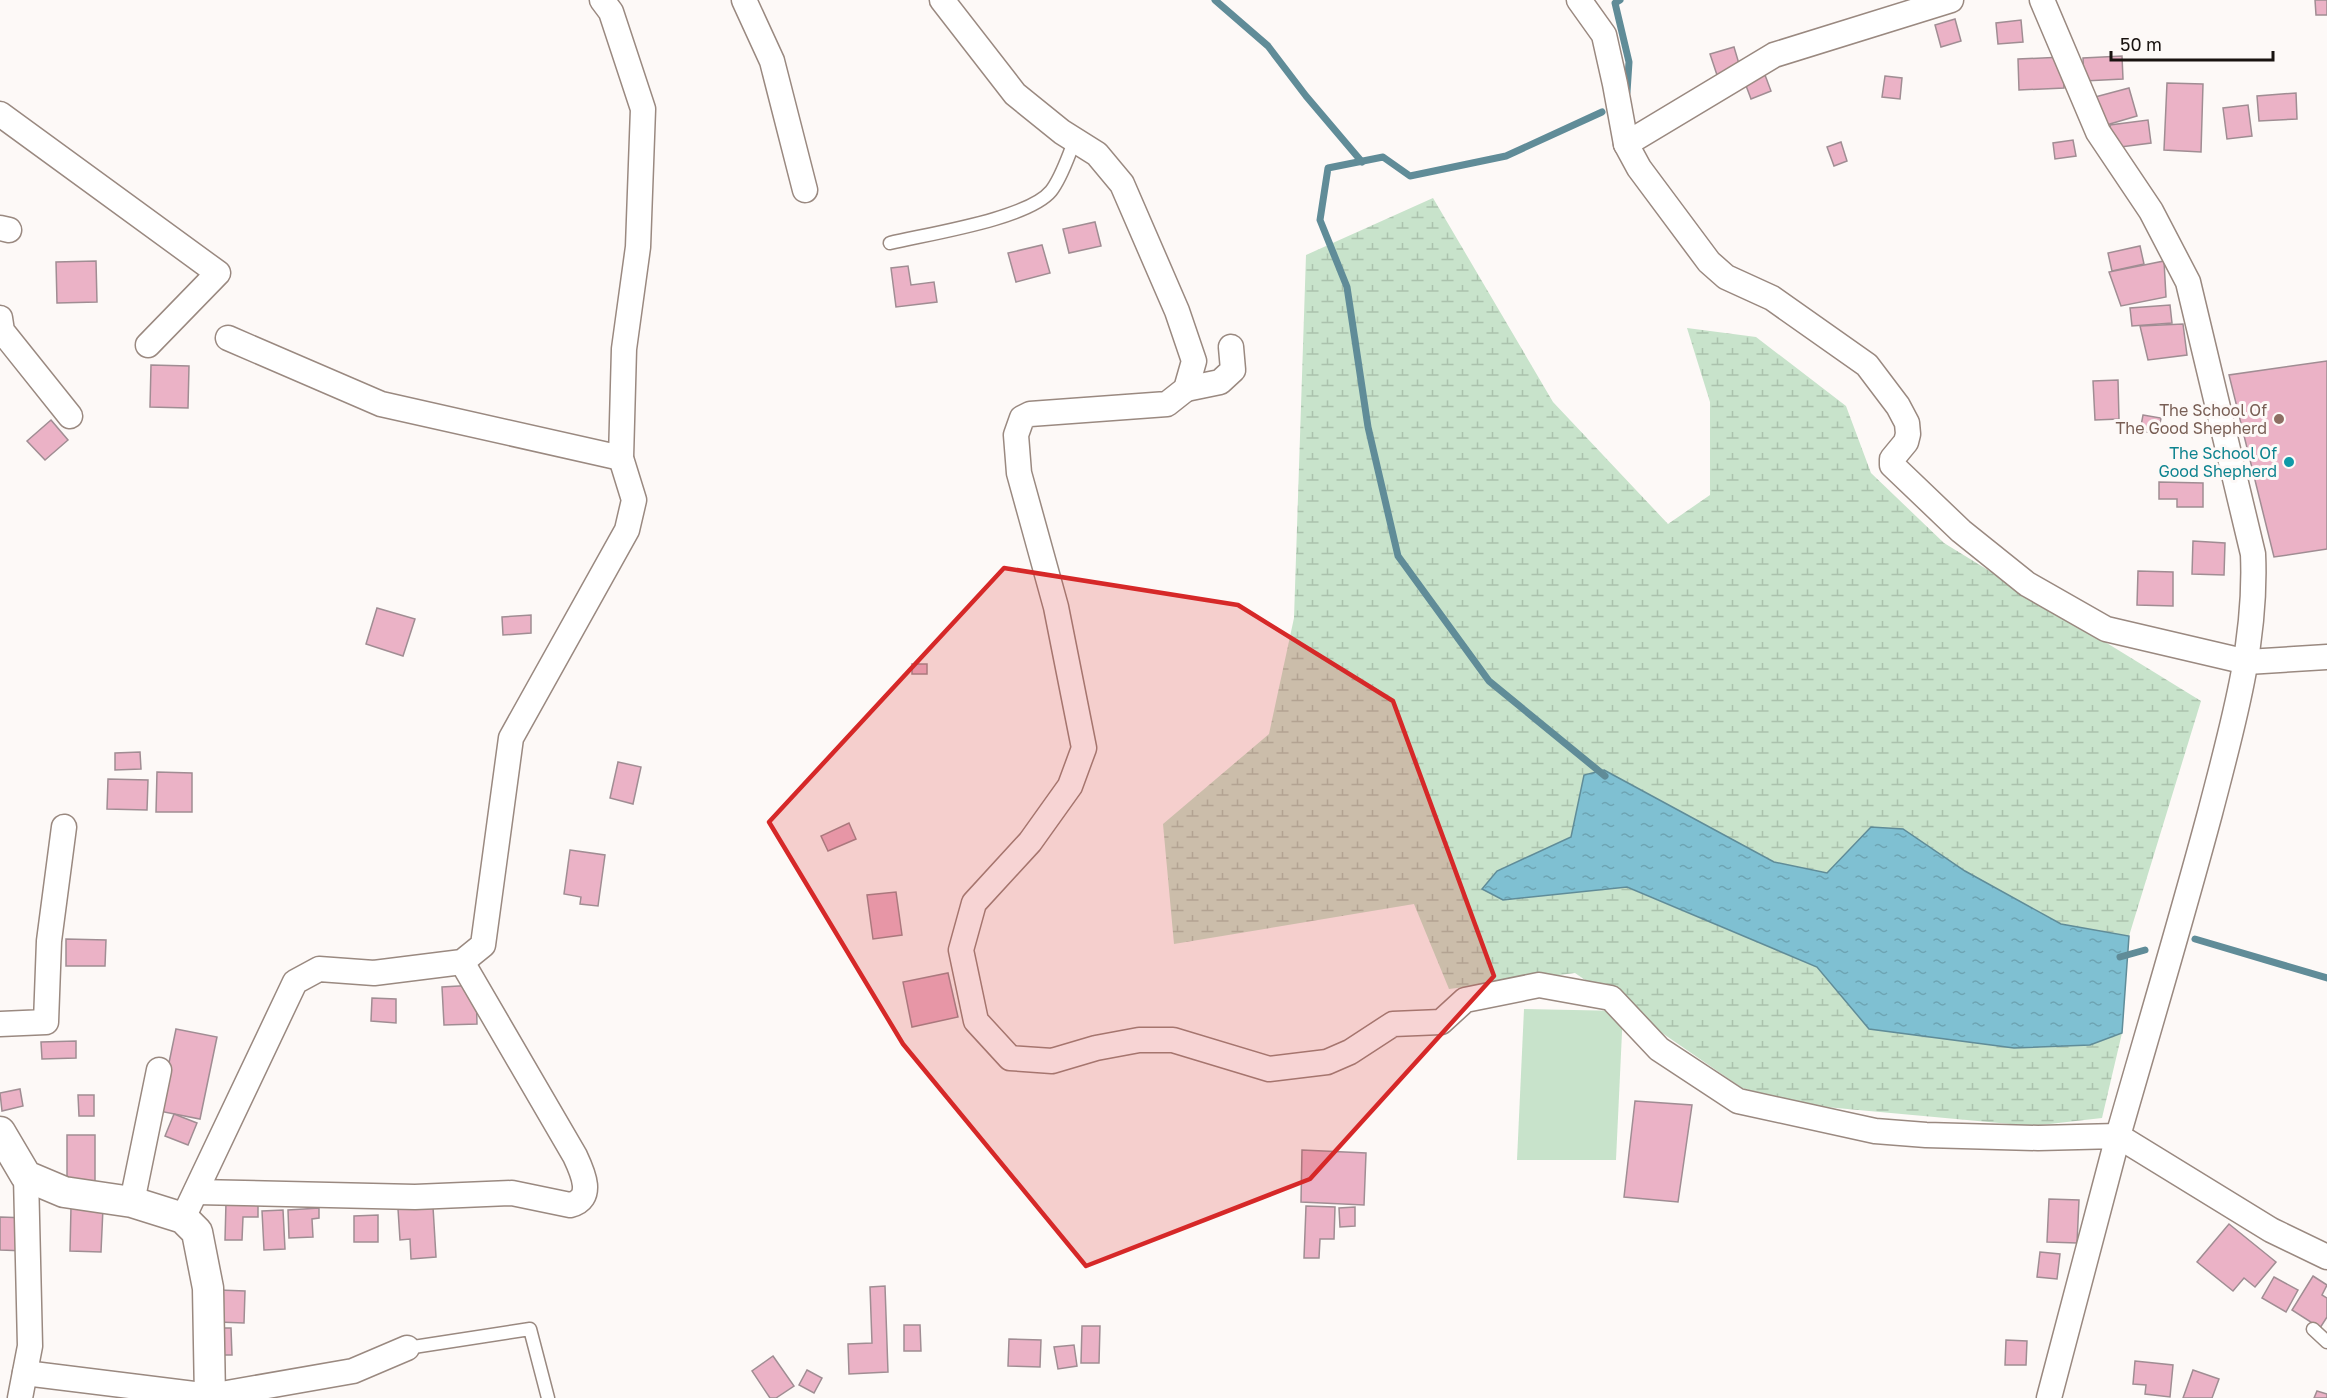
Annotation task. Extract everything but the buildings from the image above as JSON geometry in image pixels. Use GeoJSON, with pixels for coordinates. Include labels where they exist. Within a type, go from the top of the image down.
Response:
{"type":"FeatureCollection","features":[{"type":"Feature","properties":{"kind":"street"},"geometry":{"type":"LineString","coordinates":[[210,1397],[208,1288],[190,1205],[295,982],[319,969],[374,973],[462,962],[483,945],[511,738],[627,530],[634,500],[621,458],[624,349],[638,247],[643,109],[611,12],[602,0]]}},
{"type":"Feature","properties":{"kind":"street"},"geometry":{"type":"LineString","coordinates":[[744,0],[772,61],[805,190]]}},
{"type":"Feature","properties":{"kind":"street"},"geometry":{"type":"LineString","coordinates":[[942,0],[1015,94],[1097,154],[1122,184],[1176,311],[1194,361],[1186,389]]}},
{"type":"Feature","properties":{"kind":"street"},"geometry":{"type":"LineString","coordinates":[[1579,0],[1604,35],[1626,144],[1639,168],[1709,262],[1726,277],[1772,298],[1867,365],[1899,406],[1907,423],[1906,442],[1892,459],[1892,465],[1961,531],[2027,584],[2106,629],[2247,662],[2327,657]]}},
{"type":"Feature","properties":{"kind":"street"},"geometry":{"type":"LineString","coordinates":[[1626,144],[1774,55],[1951,0]]}},
{"type":"Feature","properties":{"kind":"street"},"geometry":{"type":"LineString","coordinates":[[2042,0],[2098,132],[2151,212],[2188,282],[2253,554],[2254,586],[2247,662],[2192,881],[2118,1136],[2049,1398]]}},
{"type":"Feature","properties":{"kind":"street"},"geometry":{"type":"LineString","coordinates":[[0,114],[218,273],[148,345]]}},
{"type":"Feature","properties":{"kind":"street"},"geometry":{"type":"LineString","coordinates":[[0,318],[2,331],[70,416]]}},
{"type":"Feature","properties":{"kind":"street"},"geometry":{"type":"LineString","coordinates":[[228,338],[381,404],[621,458]]}},
{"type":"Feature","properties":{"kind":"street"},"geometry":{"type":"LineString","coordinates":[[1231,347],[1233,370],[1220,382],[1186,389],[1167,404],[1030,414],[1022,418],[1016,435],[1019,473],[1056,607],[1084,748],[1070,786],[1030,842],[974,903],[961,950],[976,1021],[1010,1058],[1053,1061],[1096,1048],[1139,1040],[1173,1040],[1269,1069],[1327,1062],[1350,1052],[1393,1024],[1441,1022],[1465,1000],[1539,984],[1611,998],[1659,1050],[1738,1101],[1875,1131],[1926,1135],[2038,1138],[2118,1136],[2271,1230],[2327,1257]]}},
{"type":"Feature","properties":{"kind":"street"},"geometry":{"type":"LineString","coordinates":[[0,1024],[46,1022],[49,941],[64,826]]}},
{"type":"Feature","properties":{"kind":"street"},"geometry":{"type":"LineString","coordinates":[[26,1176],[64,1192],[132,1202],[190,1205],[512,1193],[570,1205],[576,1203],[582,1198],[586,1182],[575,1156],[462,962]]}},
{"type":"Feature","properties":{"kind":"street"},"geometry":{"type":"LineString","coordinates":[[132,1202],[159,1070]]}},
{"type":"Feature","properties":{"kind":"street"},"geometry":{"type":"LineString","coordinates":[[0,1132],[26,1176],[30,1346],[20,1398]]}},
{"type":"Feature","properties":{"kind":"street"},"geometry":{"type":"LineString","coordinates":[[25,1373],[210,1397],[353,1371],[407,1348]]}},
{"type":"Feature","properties":{"kind":"lane"},"geometry":{"type":"LineString","coordinates":[[890,243],[1007,215],[1039,201],[1051,191],[1075,140]]}},
{"type":"Feature","properties":{"kind":"lane"},"geometry":{"type":"LineString","coordinates":[[407,1348],[530,1329],[548,1398]]}},
{"type":"Feature","properties":{"kind":"lane"},"geometry":{"type":"LineString","coordinates":[[2313,1329],[2327,1342]]}},
{"type":"Feature","properties":{"kind":"highlighted area"},"geometry":{"type":"Polygon","coordinates":[[[1004,568],[1238,605],[1393,701],[1494,976],[1310,1179],[1086,1266],[903,1044],[769,822],[1004,568]]]}},
{"type":"Feature","properties":{"kind":"green space"},"geometry":{"type":"Polygon","coordinates":[[[1433,198],[1553,402],[1668,524],[1710,495],[1710,402],[1687,328],[1756,337],[1846,406],[1871,473],[1944,543],[2201,701],[2129,936],[2061,924],[1965,871],[1903,829],[1871,827],[1827,874],[1774,862],[1604,770],[1584,775],[1571,837],[1497,871],[1483,889],[1503,900],[1626,887],[1817,967],[1869,1029],[2090,1045],[2122,1033],[2102,1118],[2032,1126],[1804,1105],[1742,1088],[1575,973],[1449,989],[1414,904],[1174,944],[1163,824],[1269,734],[1294,618],[1306,255],[1433,198]]]}},
{"type":"Feature","properties":{"kind":"green space"},"geometry":{"type":"Polygon","coordinates":[[[1524,1009],[1623,1011],[1616,1160],[1517,1160],[1524,1009]]]}},
{"type":"Feature","properties":{"kind":"water"},"geometry":{"type":"Polygon","coordinates":[[[1604,770],[1774,862],[1827,873],[1871,827],[1903,829],[1965,871],[2061,924],[2129,936],[2122,1033],[2090,1045],[2014,1048],[1869,1029],[1817,967],[1627,887],[1503,900],[1482,889],[1497,871],[1571,837],[1584,775],[1604,770]]]}},
{"type":"Feature","properties":{"kind":"waterway"},"geometry":{"type":"LineString","coordinates":[[1215,0],[1268,46],[1306,96],[1362,162]]}},
{"type":"Feature","properties":{"kind":"waterway"},"geometry":{"type":"LineString","coordinates":[[1620,0],[1615,3],[1629,62],[1627,92]]}},
{"type":"Feature","properties":{"kind":"waterway"},"geometry":{"type":"LineString","coordinates":[[1602,112],[1506,156],[1410,176],[1383,157],[1328,168],[1320,220],[1347,287],[1368,427],[1398,556],[1489,681],[1605,776]]}},
{"type":"Feature","properties":{"kind":"waterway"},"geometry":{"type":"LineString","coordinates":[[2195,939],[2327,978]]}},
{"type":"Feature","properties":{"kind":"waterway"},"geometry":{"type":"LineString","coordinates":[[2120,957],[2145,950]]}},
{"type":"Feature","properties":{"kind":"place","name":"The School Of The Good Shepherd"},"geometry":{"type":"Point","coordinates":[2279,419]}},
{"type":"Feature","properties":{"kind":"place","name":"The School Of Good Shepherd"},"geometry":{"type":"Point","coordinates":[2289,462]}}]}
